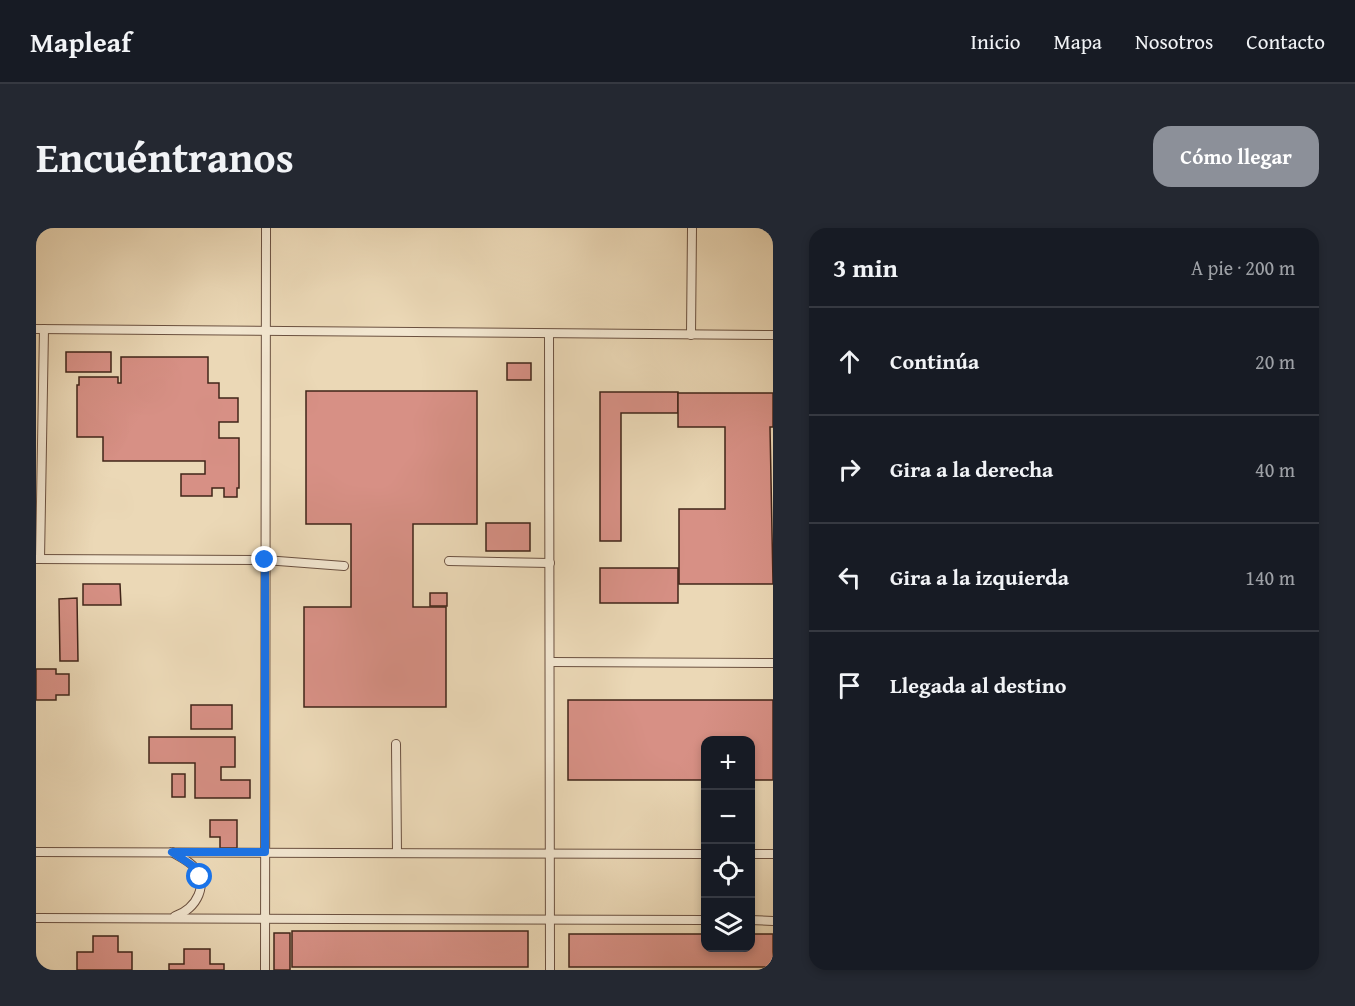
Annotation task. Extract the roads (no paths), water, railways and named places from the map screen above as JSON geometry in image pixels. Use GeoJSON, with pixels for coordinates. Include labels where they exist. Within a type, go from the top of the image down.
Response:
{"type":"FeatureCollection","features":[{"type":"Feature","properties":{"kind":"lane"},"geometry":{"type":"LineString","coordinates":[[265,970],[266,228]]}},
{"type":"Feature","properties":{"kind":"lane"},"geometry":{"type":"LineString","coordinates":[[692,228],[692,335]]}},
{"type":"Feature","properties":{"kind":"lane"},"geometry":{"type":"LineString","coordinates":[[344,566],[265,560],[38,559],[40,329],[773,335]]}},
{"type":"Feature","properties":{"kind":"lane"},"geometry":{"type":"LineString","coordinates":[[549,334],[550,970]]}},
{"type":"Feature","properties":{"kind":"lane"},"geometry":{"type":"LineString","coordinates":[[449,561],[549,562]]}},
{"type":"Feature","properties":{"kind":"lane"},"geometry":{"type":"LineString","coordinates":[[550,662],[773,663]]}},
{"type":"Feature","properties":{"kind":"lane"},"geometry":{"type":"LineString","coordinates":[[396,744],[397,853]]}},
{"type":"Feature","properties":{"kind":"lane"},"geometry":{"type":"LineString","coordinates":[[36,852],[701,854]]}},
{"type":"Feature","properties":{"kind":"lane"},"geometry":{"type":"LineString","coordinates":[[165,919],[184,913],[195,903],[201,890],[200,877],[193,866],[172,852]]}},
{"type":"Feature","properties":{"kind":"lane"},"geometry":{"type":"LineString","coordinates":[[755,854],[773,854]]}},
{"type":"Feature","properties":{"kind":"lane"},"geometry":{"type":"LineString","coordinates":[[36,918],[701,920]]}},
{"type":"Feature","properties":{"kind":"lane"},"geometry":{"type":"LineString","coordinates":[[755,921],[773,921]]}}]}
